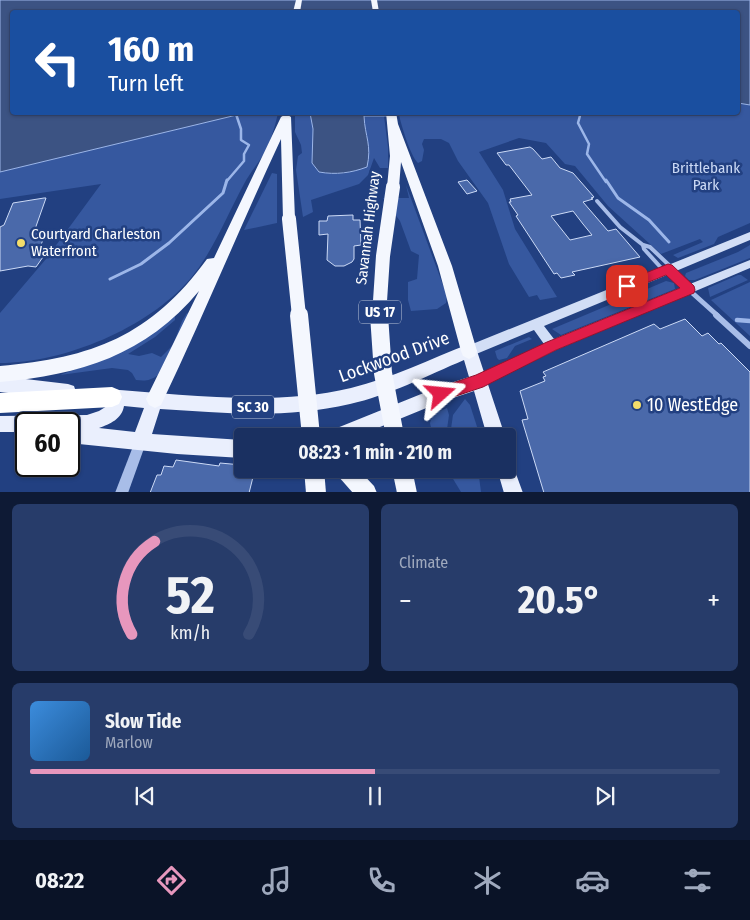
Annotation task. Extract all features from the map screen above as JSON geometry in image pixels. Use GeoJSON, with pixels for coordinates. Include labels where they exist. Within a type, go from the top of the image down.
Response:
{"type":"FeatureCollection","features":[{"type":"Feature","properties":{"kind":"highway"},"geometry":{"type":"LineString","coordinates":[[286,115],[289,219],[310,428]]}},
{"type":"Feature","properties":{"kind":"highway"},"geometry":{"type":"LineString","coordinates":[[155,399],[205,296],[231,233],[286,115]]}},
{"type":"Feature","properties":{"kind":"highway"},"geometry":{"type":"LineString","coordinates":[[392,119],[445,266],[468,351]]}},
{"type":"Feature","properties":{"kind":"highway","name":"Savannah Highway"},"geometry":{"type":"LineString","coordinates":[[392,119],[396,156],[380,282],[380,339],[382,372],[392,428]]}},
{"type":"Feature","properties":{"kind":"highway"},"geometry":{"type":"LineString","coordinates":[[0,374],[68,365],[98,355],[129,341],[152,327],[194,291],[231,233]]}},
{"type":"Feature","properties":{"kind":"highway","name":"SC 30"},"geometry":{"type":"LineString","coordinates":[[0,403],[112,397]]}},
{"type":"Feature","properties":{"kind":"highway"},"geometry":{"type":"LineString","coordinates":[[315,478],[316,492]]}},
{"type":"Feature","properties":{"kind":"highway"},"geometry":{"type":"LineString","coordinates":[[354,478],[367,492]]}},
{"type":"Feature","properties":{"kind":"highway"},"geometry":{"type":"LineString","coordinates":[[404,478],[407,492]]}},
{"type":"Feature","properties":{"kind":"main road","name":"Lockwood Drive"},"geometry":{"type":"LineString","coordinates":[[0,384],[112,397],[256,408],[287,406],[351,396],[409,376],[750,236]]}},
{"type":"Feature","properties":{"kind":"main road"},"geometry":{"type":"LineString","coordinates":[[358,428],[441,394],[478,382],[552,346],[750,264]]}},
{"type":"Feature","properties":{"kind":"main road"},"geometry":{"type":"LineString","coordinates":[[668,269],[689,290]]}},
{"type":"Feature","properties":{"kind":"main road"},"geometry":{"type":"LineString","coordinates":[[536,324],[552,346]]}},
{"type":"Feature","properties":{"kind":"main road"},"geometry":{"type":"LineString","coordinates":[[468,351],[493,428]]}},
{"type":"Feature","properties":{"kind":"main road"},"geometry":{"type":"LineString","coordinates":[[0,426],[87,423],[99,420],[105,418],[116,408],[112,397]]}},
{"type":"Feature","properties":{"kind":"main road"},"geometry":{"type":"LineString","coordinates":[[141,440],[155,399]]}},
{"type":"Feature","properties":{"kind":"main road"},"geometry":{"type":"LineString","coordinates":[[0,426],[15,428]]}},
{"type":"Feature","properties":{"kind":"main road"},"geometry":{"type":"LineString","coordinates":[[80,435],[141,440],[196,448],[234,449]]}},
{"type":"Feature","properties":{"kind":"main road"},"geometry":{"type":"LineString","coordinates":[[509,478],[514,492]]}},
{"type":"Feature","properties":{"kind":"street"},"geometry":{"type":"LineString","coordinates":[[689,290],[750,346]]}},
{"type":"Feature","properties":{"kind":"street"},"geometry":{"type":"LineString","coordinates":[[121,492],[141,440]]}},
{"type":"Feature","properties":{"kind":"lane"},"geometry":{"type":"LineString","coordinates":[[597,201],[620,226],[644,245],[650,247],[668,269]]}},
{"type":"Feature","properties":{"kind":"lane"},"geometry":{"type":"LineString","coordinates":[[644,245],[644,249],[668,269]]}},
{"type":"Feature","properties":{"kind":"green space","name":"Brittlebank Park"},"geometry":{"type":"Polygon","coordinates":[[[740,103],[750,105],[750,223],[718,237],[714,244],[678,258],[673,255],[703,242],[700,239],[661,254],[608,206],[575,166],[565,164],[546,143],[519,138],[479,152],[503,190],[515,229],[557,297],[540,300],[537,295],[529,297],[509,264],[488,203],[458,161],[449,143],[441,139],[424,139],[422,144],[424,150],[422,161],[418,163],[404,133],[399,115],[740,115],[740,103]]]}},
{"type":"Feature","properties":{"kind":"green space"},"geometry":{"type":"Polygon","coordinates":[[[237,115],[277,115],[266,150],[246,180],[206,257],[190,279],[152,313],[128,327],[103,339],[51,357],[0,363],[0,313],[46,259],[101,184],[0,199],[0,172],[237,115]]]}},
{"type":"Feature","properties":{"kind":"green space"},"geometry":{"type":"Polygon","coordinates":[[[295,115],[310,115],[313,129],[312,163],[319,172],[346,173],[356,169],[368,160],[364,116],[384,116],[388,147],[388,168],[380,168],[374,158],[368,175],[359,184],[311,200],[313,212],[303,217],[296,170],[298,156],[302,153],[301,145],[295,132],[295,115]]]}},
{"type":"Feature","properties":{"kind":"green space"},"geometry":{"type":"Polygon","coordinates":[[[272,173],[277,174],[277,223],[244,230],[272,173]]]}},
{"type":"Feature","properties":{"kind":"green space"},"geometry":{"type":"Polygon","coordinates":[[[406,185],[447,296],[446,303],[437,309],[411,311],[408,300],[408,282],[417,279],[419,255],[411,251],[400,221],[383,198],[409,198],[406,185]]]}},
{"type":"Feature","properties":{"kind":"green space"},"geometry":{"type":"Polygon","coordinates":[[[750,245],[750,258],[695,280],[689,280],[685,276],[686,273],[738,252],[750,245]]]}},
{"type":"Feature","properties":{"kind":"green space"},"geometry":{"type":"Polygon","coordinates":[[[738,275],[748,280],[710,297],[708,288],[738,275]]]}},
{"type":"Feature","properties":{"kind":"green space"},"geometry":{"type":"Polygon","coordinates":[[[666,281],[674,283],[675,289],[561,335],[552,329],[666,281]]]}},
{"type":"Feature","properties":{"kind":"green space"},"geometry":{"type":"Polygon","coordinates":[[[750,282],[750,336],[711,300],[750,282]]]}},
{"type":"Feature","properties":{"kind":"green space"},"geometry":{"type":"Polygon","coordinates":[[[187,313],[190,315],[158,375],[152,378],[136,380],[128,370],[112,368],[60,375],[106,358],[175,316],[175,320],[155,337],[128,354],[139,356],[152,353],[161,357],[173,345],[187,313]]]}},
{"type":"Feature","properties":{"kind":"green space"},"geometry":{"type":"Polygon","coordinates":[[[529,337],[532,339],[515,346],[507,358],[499,360],[497,358],[495,351],[529,337]]]}},
{"type":"Feature","properties":{"kind":"green space"},"geometry":{"type":"Polygon","coordinates":[[[465,399],[470,405],[477,428],[451,428],[453,415],[465,399]]]}},
{"type":"Feature","properties":{"kind":"green space"},"geometry":{"type":"Polygon","coordinates":[[[447,408],[449,415],[447,428],[431,428],[430,423],[433,414],[447,408]]]}},
{"type":"Feature","properties":{"kind":"green space"},"geometry":{"type":"Polygon","coordinates":[[[452,478],[479,478],[481,492],[461,492],[452,478]]]}},
{"type":"Feature","properties":{"kind":"shaded area"},"geometry":{"type":"Polygon","coordinates":[[[0,0],[750,0],[750,105],[740,103],[740,10],[10,10],[10,115],[237,115],[0,172],[0,0]]]}},
{"type":"Feature","properties":{"kind":"shaded area"},"geometry":{"type":"Polygon","coordinates":[[[310,115],[399,115],[364,116],[369,147],[367,167],[349,172],[319,172],[312,163],[313,129],[310,115]]]}},
{"type":"Feature","properties":{"kind":"building"},"geometry":{"type":"Polygon","coordinates":[[[530,147],[542,159],[551,157],[560,168],[573,173],[594,197],[583,202],[608,231],[616,229],[640,257],[572,272],[575,275],[561,278],[557,273],[554,274],[509,202],[511,202],[510,199],[532,195],[509,165],[506,165],[497,153],[530,147]],[[573,211],[551,216],[570,240],[592,235],[573,211]]]}},
{"type":"Feature","properties":{"kind":"building"},"geometry":{"type":"Polygon","coordinates":[[[467,180],[477,191],[467,194],[458,182],[467,180]]]}},
{"type":"Feature","properties":{"kind":"building","name":"Courtyard Charleston Waterfront"},"geometry":{"type":"Polygon","coordinates":[[[46,198],[34,232],[44,230],[42,235],[45,234],[37,256],[43,257],[36,267],[28,266],[0,271],[0,227],[4,225],[13,203],[46,198]]]}},
{"type":"Feature","properties":{"kind":"building"},"geometry":{"type":"Polygon","coordinates":[[[353,215],[353,220],[360,220],[361,245],[354,246],[354,259],[352,262],[344,266],[335,266],[327,260],[328,234],[319,235],[319,221],[327,221],[328,216],[353,215]]]}},
{"type":"Feature","properties":{"kind":"building","name":"10 WestEdge"},"geometry":{"type":"Polygon","coordinates":[[[685,319],[702,336],[708,333],[719,344],[721,343],[750,372],[750,492],[544,492],[522,420],[528,419],[520,391],[545,381],[543,377],[546,376],[543,372],[654,324],[660,329],[685,319]]]}},
{"type":"Feature","properties":{"kind":"building"},"geometry":{"type":"Polygon","coordinates":[[[176,460],[219,466],[220,463],[234,464],[234,478],[253,478],[249,492],[150,492],[157,475],[161,475],[164,466],[173,467],[176,460]]]}},
{"type":"Feature","properties":{"kind":"waterway"},"geometry":{"type":"LineString","coordinates":[[227,181],[244,161],[244,154],[249,145],[241,140],[241,129],[236,115]]}},
{"type":"Feature","properties":{"kind":"waterway"},"geometry":{"type":"LineString","coordinates":[[580,115],[578,123],[589,144],[587,154],[606,182]]}},
{"type":"Feature","properties":{"kind":"waterway"},"geometry":{"type":"LineString","coordinates":[[606,180],[618,198],[649,220],[669,242]]}},
{"type":"Feature","properties":{"kind":"waterway"},"geometry":{"type":"LineString","coordinates":[[110,279],[141,264],[169,243],[223,193],[227,181]]}},
{"type":"Feature","properties":{"kind":"waterway"},"geometry":{"type":"LineString","coordinates":[[737,320],[750,321]]}},
{"type":"Feature","properties":{"kind":"place","name":"Courtyard Charleston Waterfront"},"geometry":{"type":"Point","coordinates":[21,243]}},
{"type":"Feature","properties":{"kind":"place","name":"10 WestEdge"},"geometry":{"type":"Point","coordinates":[637,405]}},
{"type":"Feature","properties":{"kind":"route"},"geometry":{"type":"LineString","coordinates":[[441,394],[478,382],[552,346],[689,290],[668,269],[627,286]]}}]}
